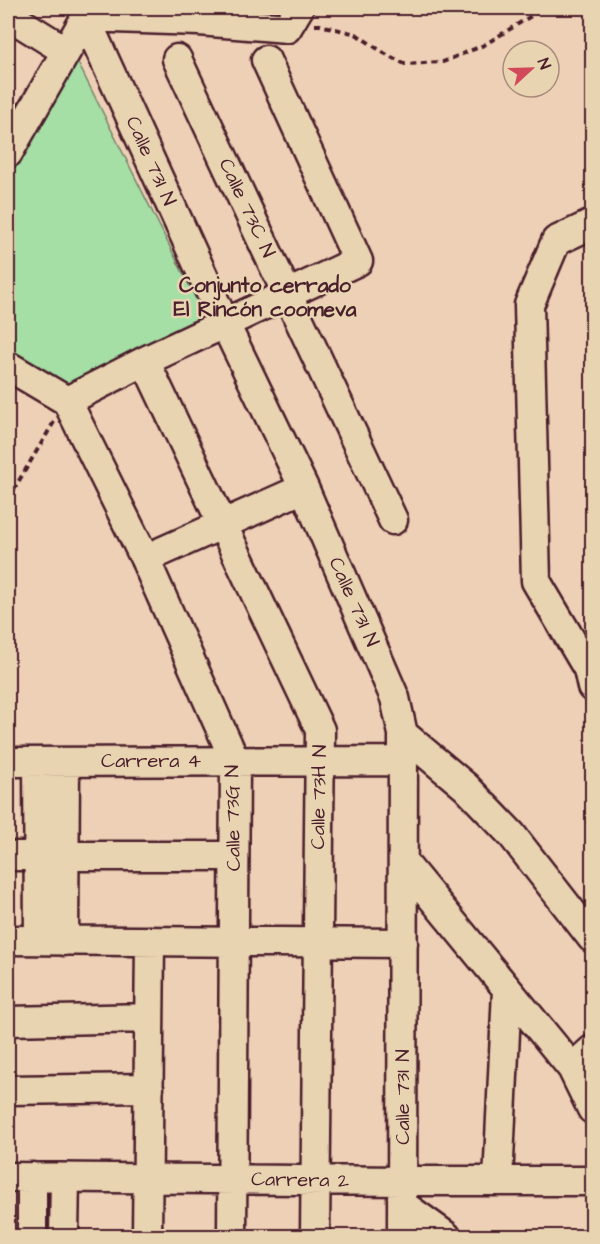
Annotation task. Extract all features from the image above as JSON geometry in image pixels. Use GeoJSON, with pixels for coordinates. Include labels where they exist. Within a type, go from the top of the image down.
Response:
{"type":"FeatureCollection","features":[{"type":"Feature","properties":{"kind":"street"},"geometry":{"type":"LineString","coordinates":[[8,153],[88,12],[293,18]]}},
{"type":"Feature","properties":{"kind":"street","name":"Calle 73I N"},"geometry":{"type":"LineString","coordinates":[[88,12],[225,324],[304,488],[395,698],[403,747],[402,1236]]}},
{"type":"Feature","properties":{"kind":"street"},"geometry":{"type":"LineString","coordinates":[[8,15],[66,51]]}},
{"type":"Feature","properties":{"kind":"street","name":"Calle 73C N"},"geometry":{"type":"LineString","coordinates":[[177,59],[393,520]]}},
{"type":"Feature","properties":{"kind":"street"},"geometry":{"type":"LineString","coordinates":[[8,366],[66,401],[358,261],[266,60]]}},
{"type":"Feature","properties":{"kind":"street"},"geometry":{"type":"LineString","coordinates":[[592,224],[556,241],[529,305],[536,581],[588,669],[592,687]]}},
{"type":"Feature","properties":{"kind":"street","name":"Calle 73H N"},"geometry":{"type":"LineString","coordinates":[[145,362],[320,730],[315,1236]]}},
{"type":"Feature","properties":{"kind":"street","name":"Calle 73G N"},"geometry":{"type":"LineString","coordinates":[[66,401],[145,559],[235,761],[232,1236]]}},
{"type":"Feature","properties":{"kind":"street"},"geometry":{"type":"LineString","coordinates":[[145,559],[304,488]]}},
{"type":"Feature","properties":{"kind":"street"},"geometry":{"type":"LineString","coordinates":[[403,747],[466,787],[512,835],[592,938]]}},
{"type":"Feature","properties":{"kind":"street","name":"Carrera 4"},"geometry":{"type":"LineString","coordinates":[[8,762],[319,761],[403,747]]}},
{"type":"Feature","properties":{"kind":"street"},"geometry":{"type":"LineString","coordinates":[[51,762],[51,940]]}},
{"type":"Feature","properties":{"kind":"street"},"geometry":{"type":"LineString","coordinates":[[8,856],[234,856]]}},
{"type":"Feature","properties":{"kind":"street"},"geometry":{"type":"LineString","coordinates":[[403,862],[507,990],[582,1059],[592,1109]]}},
{"type":"Feature","properties":{"kind":"street"},"geometry":{"type":"LineString","coordinates":[[8,940],[403,943]]}},
{"type":"Feature","properties":{"kind":"street"},"geometry":{"type":"LineString","coordinates":[[147,1236],[150,941]]}},
{"type":"Feature","properties":{"kind":"street"},"geometry":{"type":"LineString","coordinates":[[498,1181],[507,990]]}},
{"type":"Feature","properties":{"kind":"street"},"geometry":{"type":"LineString","coordinates":[[8,1021],[149,1018]]}},
{"type":"Feature","properties":{"kind":"street"},"geometry":{"type":"LineString","coordinates":[[8,1090],[149,1088]]}},
{"type":"Feature","properties":{"kind":"street"},"geometry":{"type":"LineString","coordinates":[[20,1177],[32,1236]]}},
{"type":"Feature","properties":{"kind":"street","name":"Carrera 2"},"geometry":{"type":"LineString","coordinates":[[20,1177],[315,1180],[403,1193],[498,1181],[592,1181]]}},
{"type":"Feature","properties":{"kind":"street"},"geometry":{"type":"LineString","coordinates":[[64,1236],[65,1178]]}},
{"type":"Feature","properties":{"kind":"street"},"geometry":{"type":"LineString","coordinates":[[403,1193],[439,1234]]}},
{"type":"Feature","properties":{"kind":"path"},"geometry":{"type":"LineString","coordinates":[[293,18],[356,34],[405,64],[443,62],[484,45],[544,8]]}},
{"type":"Feature","properties":{"kind":"path"},"geometry":{"type":"LineString","coordinates":[[8,499],[66,401]]}},
{"type":"Feature","properties":{"kind":"green space"},"geometry":{"type":"Polygon","coordinates":[[[77,61],[209,325],[62,399],[8,367],[8,170],[77,61]]]}},
{"type":"Feature","properties":{"kind":"district","name":"Conjunto cerrado El Rincón coomeva"},"geometry":{"type":"Point","coordinates":[265,297]}}]}
